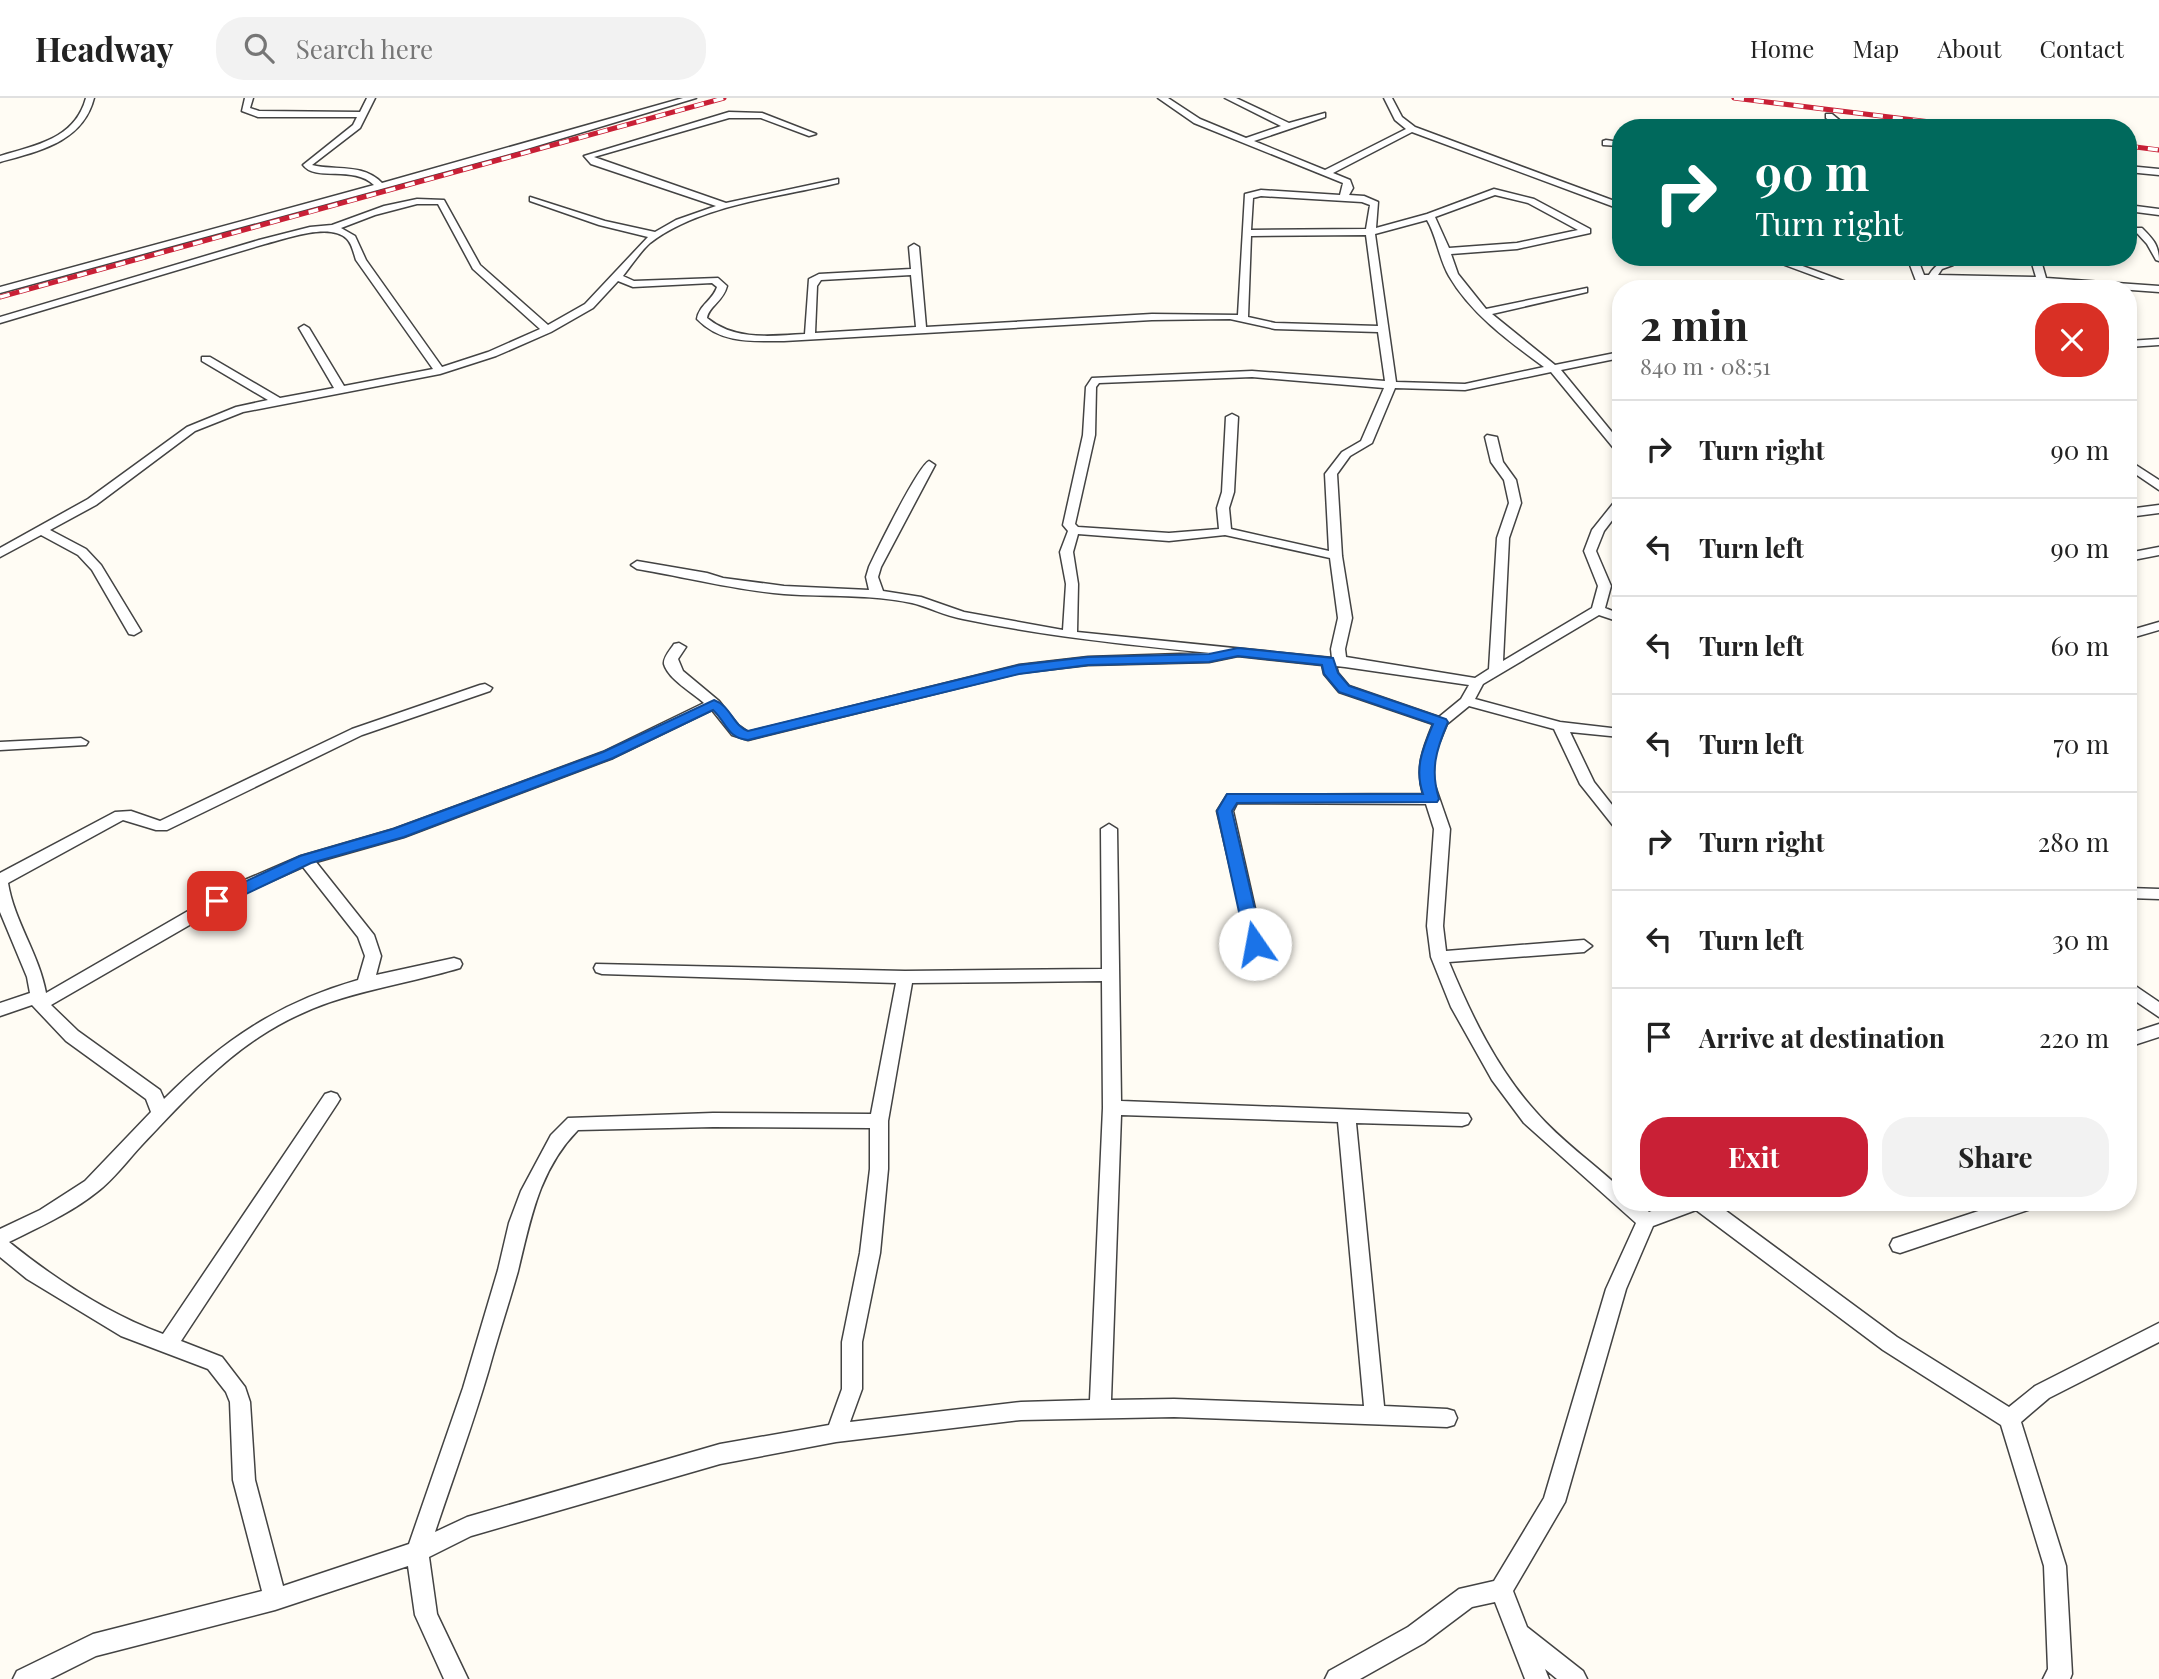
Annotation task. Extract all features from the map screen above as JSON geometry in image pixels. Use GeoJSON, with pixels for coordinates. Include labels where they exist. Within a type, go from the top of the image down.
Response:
{"type":"FeatureCollection","features":[{"type":"Feature","properties":{"kind":"street"},"geometry":{"type":"LineString","coordinates":[[0,159],[70,131],[83,120],[90,98]]}},
{"type":"Feature","properties":{"kind":"street"},"geometry":{"type":"LineString","coordinates":[[249,98],[245,109],[258,114],[362,115]]}},
{"type":"Feature","properties":{"kind":"street"},"geometry":{"type":"LineString","coordinates":[[371,98],[357,126],[307,165],[310,169],[354,171],[374,179],[379,185]]}},
{"type":"Feature","properties":{"kind":"street"},"geometry":{"type":"LineString","coordinates":[[0,290],[692,98]]}},
{"type":"Feature","properties":{"kind":"street"},"geometry":{"type":"LineString","coordinates":[[1162,98],[1196,121],[1347,182],[1348,188],[1343,198]]}},
{"type":"Feature","properties":{"kind":"street"},"geometry":{"type":"LineString","coordinates":[[1229,98],[1288,126]]}},
{"type":"Feature","properties":{"kind":"street"},"geometry":{"type":"LineString","coordinates":[[1388,98],[1398,118],[1412,129],[1612,203]]}},
{"type":"Feature","properties":{"kind":"street"},"geometry":{"type":"LineString","coordinates":[[1245,141],[1322,114]]}},
{"type":"Feature","properties":{"kind":"street"},"geometry":{"type":"LineString","coordinates":[[725,206],[594,162],[588,156],[729,115],[762,116],[812,134]]}},
{"type":"Feature","properties":{"kind":"street"},"geometry":{"type":"LineString","coordinates":[[1829,116],[1833,119]]}},
{"type":"Feature","properties":{"kind":"street"},"geometry":{"type":"LineString","coordinates":[[1326,173],[1412,129]]}},
{"type":"Feature","properties":{"kind":"street"},"geometry":{"type":"LineString","coordinates":[[1606,143],[1612,143]]}},
{"type":"Feature","properties":{"kind":"street"},"geometry":{"type":"LineString","coordinates":[[2137,170],[2159,172]]}},
{"type":"Feature","properties":{"kind":"street"},"geometry":{"type":"LineString","coordinates":[[0,553],[92,502],[191,429],[240,409],[276,400],[440,372],[492,354],[547,330],[589,306],[654,235],[678,222],[725,206],[835,181]]}},
{"type":"Feature","properties":{"kind":"street"},"geometry":{"type":"LineString","coordinates":[[1247,233],[1370,232],[1430,216],[1486,194],[1504,192],[1551,211],[1587,232],[1517,246],[1446,251]]}},
{"type":"Feature","properties":{"kind":"street"},"geometry":{"type":"LineString","coordinates":[[1242,318],[1248,196],[1261,193],[1343,198],[1372,200],[1376,204],[1370,232],[1391,385],[1366,443],[1346,454],[1331,474],[1336,556],[1345,618],[1338,649],[1339,659],[1345,663]]}},
{"type":"Feature","properties":{"kind":"street"},"geometry":{"type":"LineString","coordinates":[[1598,197],[1612,196]]}},
{"type":"Feature","properties":{"kind":"street"},"geometry":{"type":"LineString","coordinates":[[533,199],[602,223],[654,235]]}},
{"type":"Feature","properties":{"kind":"street"},"geometry":{"type":"LineString","coordinates":[[0,320],[262,242],[310,230],[334,228],[414,202],[433,200],[441,202],[477,267],[547,330]]}},
{"type":"Feature","properties":{"kind":"street"},"geometry":{"type":"LineString","coordinates":[[2137,209],[2159,212]]}},
{"type":"Feature","properties":{"kind":"street"},"geometry":{"type":"LineString","coordinates":[[1430,216],[1446,251],[1453,275],[1484,313],[1555,370],[1612,439]]}},
{"type":"Feature","properties":{"kind":"street"},"geometry":{"type":"LineString","coordinates":[[334,228],[352,238],[361,260],[440,372]]}},
{"type":"Feature","properties":{"kind":"street"},"geometry":{"type":"LineString","coordinates":[[2139,230],[2151,243],[2159,258]]}},
{"type":"Feature","properties":{"kind":"street"},"geometry":{"type":"LineString","coordinates":[[914,247],[921,330]]}},
{"type":"Feature","properties":{"kind":"street"},"geometry":{"type":"LineString","coordinates":[[1794,266],[1834,280]]}},
{"type":"Feature","properties":{"kind":"street"},"geometry":{"type":"LineString","coordinates":[[1915,266],[1918,278],[1933,276],[2042,280],[2038,266]]}},
{"type":"Feature","properties":{"kind":"street"},"geometry":{"type":"LineString","coordinates":[[1933,276],[1940,266]]}},
{"type":"Feature","properties":{"kind":"street"},"geometry":{"type":"LineString","coordinates":[[810,336],[812,286],[813,281],[819,277],[916,272]]}},
{"type":"Feature","properties":{"kind":"street"},"geometry":{"type":"LineString","coordinates":[[616,277],[633,284],[714,280],[722,286],[719,297],[703,312],[702,319],[719,334],[734,337],[810,336],[1152,317],[1242,318],[1264,325],[1384,329]]}},
{"type":"Feature","properties":{"kind":"street"},"geometry":{"type":"LineString","coordinates":[[2137,287],[2159,289]]}},
{"type":"Feature","properties":{"kind":"street"},"geometry":{"type":"LineString","coordinates":[[1484,313],[1583,290]]}},
{"type":"Feature","properties":{"kind":"street"},"geometry":{"type":"LineString","coordinates":[[304,328],[341,391]]}},
{"type":"Feature","properties":{"kind":"street"},"geometry":{"type":"LineString","coordinates":[[2137,343],[2159,342]]}},
{"type":"Feature","properties":{"kind":"street"},"geometry":{"type":"LineString","coordinates":[[1336,556],[1225,531],[1210,535],[1153,535],[1074,530],[1069,525],[1089,435],[1091,387],[1096,380],[1252,374],[1391,385],[1465,387],[1612,357]]}},
{"type":"Feature","properties":{"kind":"street"},"geometry":{"type":"LineString","coordinates":[[206,359],[276,400]]}},
{"type":"Feature","properties":{"kind":"street"},"geometry":{"type":"LineString","coordinates":[[1225,531],[1223,508],[1228,492],[1232,417]]}},
{"type":"Feature","properties":{"kind":"street"},"geometry":{"type":"LineString","coordinates":[[1491,437],[1497,462],[1510,481],[1515,503],[1503,538],[1496,671]]}},
{"type":"Feature","properties":{"kind":"street"},"geometry":{"type":"LineString","coordinates":[[877,594],[872,577],[875,567],[929,465]]}},
{"type":"Feature","properties":{"kind":"street"},"geometry":{"type":"LineString","coordinates":[[2137,470],[2159,486]]}},
{"type":"Feature","properties":{"kind":"street"},"geometry":{"type":"LineString","coordinates":[[2137,512],[2159,509]]}},
{"type":"Feature","properties":{"kind":"street"},"geometry":{"type":"LineString","coordinates":[[1612,513],[1598,530],[1590,551],[1605,584],[1608,599],[1477,682],[1467,701],[1441,722],[1428,753],[1426,780],[1442,829],[1435,926],[1439,957],[1459,1007],[1506,1086],[1530,1118],[1612,1192]]}},
{"type":"Feature","properties":{"kind":"street"},"geometry":{"type":"LineString","coordinates":[[1070,635],[1072,582],[1066,564],[1067,542],[1074,530]]}},
{"type":"Feature","properties":{"kind":"street"},"geometry":{"type":"LineString","coordinates":[[42,531],[82,552],[97,568],[134,631]]}},
{"type":"Feature","properties":{"kind":"street"},"geometry":{"type":"LineString","coordinates":[[2137,555],[2159,551]]}},
{"type":"Feature","properties":{"kind":"street"},"geometry":{"type":"LineString","coordinates":[[637,565],[699,575],[721,582],[784,590],[877,594],[916,600],[961,615],[1070,635],[1328,661],[1477,682]]}},
{"type":"Feature","properties":{"kind":"street"},"geometry":{"type":"LineString","coordinates":[[2137,632],[2159,626]]}},
{"type":"Feature","properties":{"kind":"street"},"geometry":{"type":"LineString","coordinates":[[679,647],[671,659],[673,668],[726,715],[733,729],[748,736],[1019,669],[1088,661],[1209,658],[1238,652]]}},
{"type":"Feature","properties":{"kind":"street"},"geometry":{"type":"LineString","coordinates":[[1328,661],[1331,674],[1344,689],[1441,722]]}},
{"type":"Feature","properties":{"kind":"street"},"geometry":{"type":"LineString","coordinates":[[160,1114],[154,1095],[72,1036],[39,1000],[35,977],[3,911],[0,879],[120,815],[132,814],[146,822],[162,826],[357,732],[485,688]]}},
{"type":"Feature","properties":{"kind":"street"},"geometry":{"type":"LineString","coordinates":[[1467,701],[1560,726],[1612,732]]}},
{"type":"Feature","properties":{"kind":"street"},"geometry":{"type":"LineString","coordinates":[[0,1010],[39,1000],[239,889],[306,860],[399,833],[608,755],[714,704]]}},
{"type":"Feature","properties":{"kind":"street"},"geometry":{"type":"LineString","coordinates":[[1560,726],[1587,784],[1612,814]]}},
{"type":"Feature","properties":{"kind":"street"},"geometry":{"type":"LineString","coordinates":[[0,746],[81,742]]}},
{"type":"Feature","properties":{"kind":"street"},"geometry":{"type":"LineString","coordinates":[[1255,944],[1225,811],[1232,798],[1432,799]]}},
{"type":"Feature","properties":{"kind":"street"},"geometry":{"type":"LineString","coordinates":[[1100,1410],[1112,1108],[1109,829]]}},
{"type":"Feature","properties":{"kind":"street"},"geometry":{"type":"LineString","coordinates":[[306,860],[366,935],[373,956],[366,983]]}},
{"type":"Feature","properties":{"kind":"street"},"geometry":{"type":"LineString","coordinates":[[2137,893],[2159,894]]}},
{"type":"Feature","properties":{"kind":"street"},"geometry":{"type":"LineString","coordinates":[[1439,957],[1584,946]]}},
{"type":"Feature","properties":{"kind":"street"},"geometry":{"type":"LineString","coordinates":[[0,1238],[47,1215],[92,1186],[202,1071],[284,1014],[366,983],[454,964]]}},
{"type":"Feature","properties":{"kind":"street"},"geometry":{"type":"LineString","coordinates":[[602,968],[905,977],[1111,975]]}},
{"type":"Feature","properties":{"kind":"street"},"geometry":{"type":"LineString","coordinates":[[836,1433],[852,1390],[852,1342],[870,1253],[879,1170],[879,1121],[905,977]]}},
{"type":"Feature","properties":{"kind":"street"},"geometry":{"type":"LineString","coordinates":[[2137,994],[2159,1011]]}},
{"type":"Feature","properties":{"kind":"street"},"geometry":{"type":"LineString","coordinates":[[2137,1038],[2159,1030]]}},
{"type":"Feature","properties":{"kind":"street"},"geometry":{"type":"LineString","coordinates":[[168,1343],[331,1099]]}},
{"type":"Feature","properties":{"kind":"street"},"geometry":{"type":"LineString","coordinates":[[1112,1108],[1462,1119]]}},
{"type":"Feature","properties":{"kind":"street"},"geometry":{"type":"LineString","coordinates":[[1346,1115],[1375,1415]]}},
{"type":"Feature","properties":{"kind":"street"},"geometry":{"type":"LineString","coordinates":[[456,1679],[426,1615],[417,1552],[474,1388],[526,1202],[557,1140],[574,1123],[879,1121]]}},
{"type":"Feature","properties":{"kind":"street"},"geometry":{"type":"LineString","coordinates":[[1635,1211],[1646,1221]]}},
{"type":"Feature","properties":{"kind":"street"},"geometry":{"type":"LineString","coordinates":[[1337,1679],[1416,1635],[1466,1597],[1501,1590],[1554,1502],[1616,1289],[1646,1221],[1673,1211]]}},
{"type":"Feature","properties":{"kind":"street"},"geometry":{"type":"LineString","coordinates":[[1710,1211],[1847,1315],[1974,1399],[2010,1419],[2055,1566],[2061,1677]]}},
{"type":"Feature","properties":{"kind":"street"},"geometry":{"type":"LineString","coordinates":[[1900,1245],[2003,1211]]}},
{"type":"Feature","properties":{"kind":"street"},"geometry":{"type":"LineString","coordinates":[[0,1246],[34,1273],[128,1330],[215,1363],[235,1387],[240,1402],[244,1480],[275,1599]]}},
{"type":"Feature","properties":{"kind":"street"},"geometry":{"type":"LineString","coordinates":[[2010,1419],[2042,1392],[2159,1332]]}},
{"type":"Feature","properties":{"kind":"street"},"geometry":{"type":"LineString","coordinates":[[25,1679],[93,1645],[275,1599],[417,1552],[467,1527],[720,1454],[836,1433],[1021,1411],[1174,1408],[1447,1418]]}},
{"type":"Feature","properties":{"kind":"street"},"geometry":{"type":"LineString","coordinates":[[1501,1590],[1537,1679]]}},
{"type":"Feature","properties":{"kind":"street"},"geometry":{"type":"LineString","coordinates":[[1519,1633],[1574,1679]]}},
{"type":"Feature","properties":{"kind":"railway"},"geometry":{"type":"LineString","coordinates":[[0,297],[724,98]]}},
{"type":"Feature","properties":{"kind":"railway"},"geometry":{"type":"LineString","coordinates":[[1734,98],[1906,119]]}},
{"type":"Feature","properties":{"kind":"railway"},"geometry":{"type":"LineString","coordinates":[[2137,147],[2159,150]]}},
{"type":"Feature","properties":{"kind":"route"},"geometry":{"type":"LineString","coordinates":[[217,901],[306,860],[399,833],[608,755],[642,741],[714,704],[726,715],[733,729],[748,736],[1019,669],[1088,661],[1209,658],[1238,652],[1328,661],[1331,674],[1344,689],[1441,722],[1428,753],[1426,780],[1432,799],[1232,798],[1225,811],[1255,944]]}}]}
